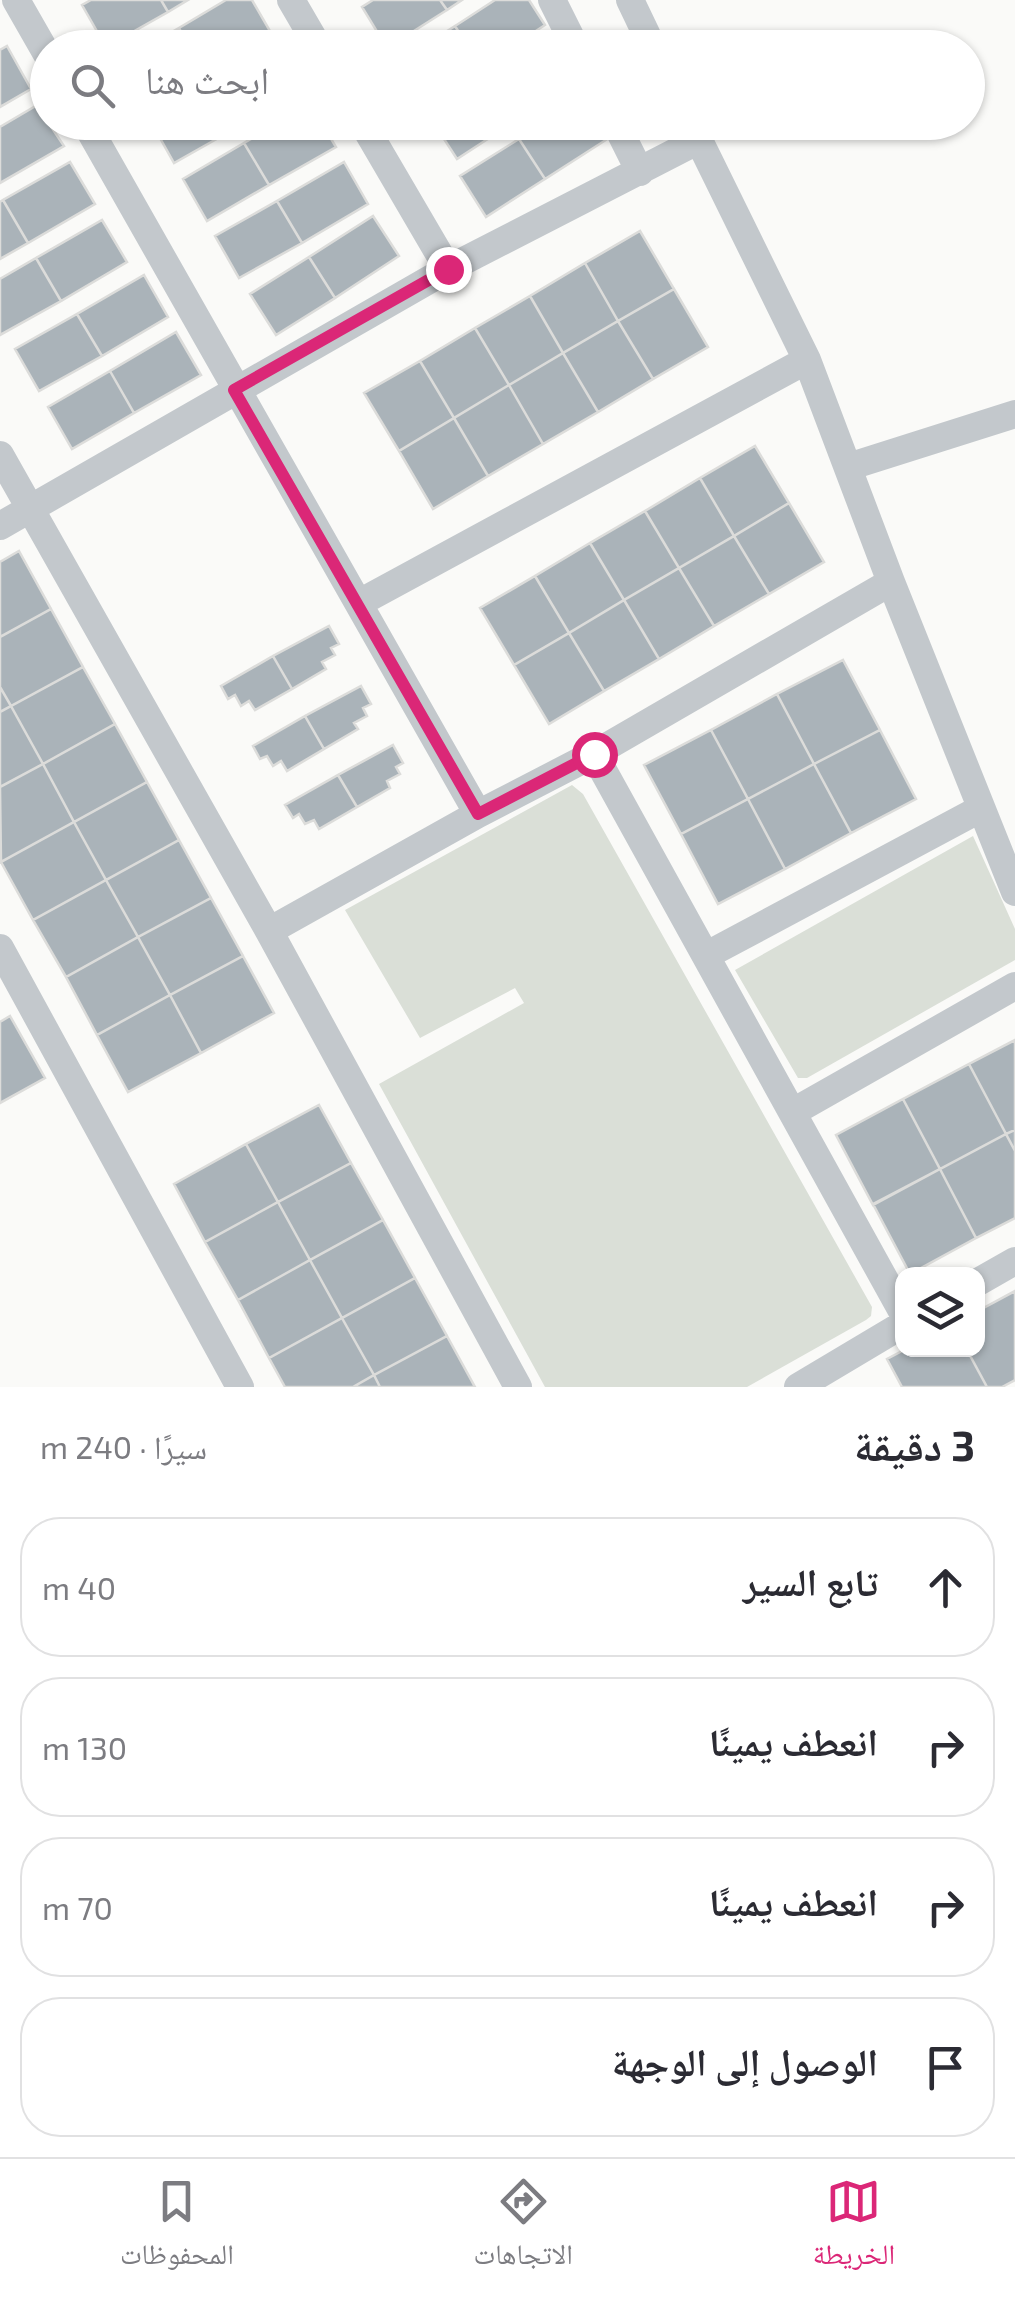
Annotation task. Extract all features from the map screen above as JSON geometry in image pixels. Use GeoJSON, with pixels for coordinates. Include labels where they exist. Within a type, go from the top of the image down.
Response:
{"type":"FeatureCollection","features":[{"type":"Feature","properties":{"kind":"street"},"geometry":{"type":"LineString","coordinates":[[16,0],[33,30]]}},
{"type":"Feature","properties":{"kind":"street"},"geometry":{"type":"LineString","coordinates":[[291,0],[308,30]]}},
{"type":"Feature","properties":{"kind":"street"},"geometry":{"type":"LineString","coordinates":[[552,0],[567,30]]}},
{"type":"Feature","properties":{"kind":"street"},"geometry":{"type":"LineString","coordinates":[[630,0],[644,30]]}},
{"type":"Feature","properties":{"kind":"street"},"geometry":{"type":"LineString","coordinates":[[95,140],[478,814]]}},
{"type":"Feature","properties":{"kind":"street"},"geometry":{"type":"LineString","coordinates":[[373,140],[448,269]]}},
{"type":"Feature","properties":{"kind":"street"},"geometry":{"type":"LineString","coordinates":[[624,140],[640,172]]}},
{"type":"Feature","properties":{"kind":"street"},"geometry":{"type":"LineString","coordinates":[[0,526],[448,269],[640,172],[683,140]]}},
{"type":"Feature","properties":{"kind":"street"},"geometry":{"type":"LineString","coordinates":[[699,140],[808,360],[891,582],[1015,892]]}},
{"type":"Feature","properties":{"kind":"street"},"geometry":{"type":"LineString","coordinates":[[358,604],[808,360]]}},
{"type":"Feature","properties":{"kind":"street"},"geometry":{"type":"LineString","coordinates":[[848,468],[1015,414]]}},
{"type":"Feature","properties":{"kind":"street"},"geometry":{"type":"LineString","coordinates":[[0,454],[270,931],[518,1387]]}},
{"type":"Feature","properties":{"kind":"street"},"geometry":{"type":"LineString","coordinates":[[270,931],[594,754],[891,582]]}},
{"type":"Feature","properties":{"kind":"street"},"geometry":{"type":"LineString","coordinates":[[594,754],[895,1299]]}},
{"type":"Feature","properties":{"kind":"street"},"geometry":{"type":"LineString","coordinates":[[707,955],[980,809]]}},
{"type":"Feature","properties":{"kind":"street"},"geometry":{"type":"LineString","coordinates":[[0,948],[240,1387]]}},
{"type":"Feature","properties":{"kind":"street"},"geometry":{"type":"LineString","coordinates":[[792,1112],[1015,986]]}},
{"type":"Feature","properties":{"kind":"street"},"geometry":{"type":"LineString","coordinates":[[985,1278],[1015,1262]]}},
{"type":"Feature","properties":{"kind":"street"},"geometry":{"type":"LineString","coordinates":[[800,1386],[895,1329]]}},
{"type":"Feature","properties":{"kind":"shaded area"},"geometry":{"type":"Polygon","coordinates":[[[572,785],[583,794],[872,1307],[866,1320],[747,1387],[545,1387],[379,1084],[524,1003],[515,988],[420,1038],[345,910],[572,785]]]}},
{"type":"Feature","properties":{"kind":"shaded area"},"geometry":{"type":"Polygon","coordinates":[[[973,836],[1015,929],[1015,960],[807,1078],[798,1078],[735,970],[973,836]]]}},
{"type":"Feature","properties":{"kind":"building"},"geometry":{"type":"Polygon","coordinates":[[[91,0],[161,0],[168,12],[136,30],[96,30],[82,5],[91,0]]]}},
{"type":"Feature","properties":{"kind":"building"},"geometry":{"type":"Polygon","coordinates":[[[161,0],[188,0],[168,12],[161,0]]]}},
{"type":"Feature","properties":{"kind":"building"},"geometry":{"type":"Polygon","coordinates":[[[226,0],[252,0],[269,30],[180,30],[226,0]]]}},
{"type":"Feature","properties":{"kind":"building"},"geometry":{"type":"Polygon","coordinates":[[[373,0],[440,0],[447,10],[415,30],[376,30],[362,7],[373,0]]]}},
{"type":"Feature","properties":{"kind":"building"},"geometry":{"type":"Polygon","coordinates":[[[440,0],[462,0],[447,10],[440,0]]]}},
{"type":"Feature","properties":{"kind":"building"},"geometry":{"type":"Polygon","coordinates":[[[495,0],[529,0],[545,25],[537,30],[458,30],[455,26],[495,0]]]}},
{"type":"Feature","properties":{"kind":"building"},"geometry":{"type":"Polygon","coordinates":[[[7,46],[30,90],[0,107],[0,50],[7,46]]]}},
{"type":"Feature","properties":{"kind":"building"},"geometry":{"type":"Polygon","coordinates":[[[30,109],[30,140],[60,140],[64,146],[0,183],[0,127],[30,109]]]}},
{"type":"Feature","properties":{"kind":"building"},"geometry":{"type":"Polygon","coordinates":[[[161,140],[215,140],[174,163],[161,140]]]}},
{"type":"Feature","properties":{"kind":"building"},"geometry":{"type":"Polygon","coordinates":[[[332,140],[336,147],[269,185],[244,143],[332,140]]]}},
{"type":"Feature","properties":{"kind":"building"},"geometry":{"type":"Polygon","coordinates":[[[445,140],[486,140],[457,159],[445,140]]]}},
{"type":"Feature","properties":{"kind":"building"},"geometry":{"type":"Polygon","coordinates":[[[520,140],[606,140],[545,179],[520,140]]]}},
{"type":"Feature","properties":{"kind":"building"},"geometry":{"type":"Polygon","coordinates":[[[520,140],[545,179],[486,217],[460,176],[520,140]]]}},
{"type":"Feature","properties":{"kind":"building"},"geometry":{"type":"Polygon","coordinates":[[[244,143],[269,185],[207,221],[183,179],[244,143]]]}},
{"type":"Feature","properties":{"kind":"building"},"geometry":{"type":"Polygon","coordinates":[[[70,162],[95,204],[28,243],[3,200],[70,162]]]}},
{"type":"Feature","properties":{"kind":"building"},"geometry":{"type":"Polygon","coordinates":[[[344,162],[368,204],[302,243],[277,201],[344,162]]]}},
{"type":"Feature","properties":{"kind":"building"},"geometry":{"type":"Polygon","coordinates":[[[3,200],[28,243],[0,259],[0,202],[3,200]]]}},
{"type":"Feature","properties":{"kind":"building"},"geometry":{"type":"Polygon","coordinates":[[[277,201],[302,243],[239,278],[215,236],[277,201]]]}},
{"type":"Feature","properties":{"kind":"building"},"geometry":{"type":"Polygon","coordinates":[[[373,216],[399,256],[335,298],[309,257],[373,216]]]}},
{"type":"Feature","properties":{"kind":"building"},"geometry":{"type":"Polygon","coordinates":[[[102,220],[127,262],[61,301],[36,258],[102,220]]]}},
{"type":"Feature","properties":{"kind":"building"},"geometry":{"type":"Polygon","coordinates":[[[640,231],[674,289],[618,321],[585,263],[640,231]]]}},
{"type":"Feature","properties":{"kind":"building"},"geometry":{"type":"Polygon","coordinates":[[[309,257],[335,298],[276,335],[250,294],[309,257]]]}},
{"type":"Feature","properties":{"kind":"building"},"geometry":{"type":"Polygon","coordinates":[[[36,258],[61,301],[0,335],[0,279],[36,258]]]}},
{"type":"Feature","properties":{"kind":"building"},"geometry":{"type":"Polygon","coordinates":[[[585,263],[618,321],[563,353],[530,296],[585,263]]]}},
{"type":"Feature","properties":{"kind":"building"},"geometry":{"type":"Polygon","coordinates":[[[144,275],[168,317],[102,356],[77,314],[144,275]]]}},
{"type":"Feature","properties":{"kind":"building"},"geometry":{"type":"Polygon","coordinates":[[[674,289],[708,347],[653,379],[618,321],[674,289]]]}},
{"type":"Feature","properties":{"kind":"building"},"geometry":{"type":"Polygon","coordinates":[[[530,296],[563,353],[509,385],[475,328],[530,296]]]}},
{"type":"Feature","properties":{"kind":"building"},"geometry":{"type":"Polygon","coordinates":[[[77,314],[102,356],[39,391],[15,349],[77,314]]]}},
{"type":"Feature","properties":{"kind":"building"},"geometry":{"type":"Polygon","coordinates":[[[618,321],[653,379],[598,412],[563,353],[618,321]]]}},
{"type":"Feature","properties":{"kind":"building"},"geometry":{"type":"Polygon","coordinates":[[[475,328],[509,385],[454,418],[420,361],[475,328]]]}},
{"type":"Feature","properties":{"kind":"building"},"geometry":{"type":"Polygon","coordinates":[[[176,332],[201,375],[134,413],[110,371],[176,332]]]}},
{"type":"Feature","properties":{"kind":"building"},"geometry":{"type":"Polygon","coordinates":[[[563,353],[598,412],[543,444],[509,385],[563,353]]]}},
{"type":"Feature","properties":{"kind":"building"},"geometry":{"type":"Polygon","coordinates":[[[420,361],[454,418],[399,451],[364,393],[420,361]]]}},
{"type":"Feature","properties":{"kind":"building"},"geometry":{"type":"Polygon","coordinates":[[[110,371],[134,413],[72,449],[48,407],[110,371]]]}},
{"type":"Feature","properties":{"kind":"building"},"geometry":{"type":"Polygon","coordinates":[[[509,385],[543,444],[488,476],[454,418],[509,385]]]}},
{"type":"Feature","properties":{"kind":"building"},"geometry":{"type":"Polygon","coordinates":[[[454,418],[488,476],[433,509],[399,451],[454,418]]]}},
{"type":"Feature","properties":{"kind":"building"},"geometry":{"type":"Polygon","coordinates":[[[755,446],[789,503],[734,536],[700,478],[755,446]]]}},
{"type":"Feature","properties":{"kind":"building"},"geometry":{"type":"Polygon","coordinates":[[[700,478],[734,536],[679,568],[645,511],[700,478]]]}},
{"type":"Feature","properties":{"kind":"building"},"geometry":{"type":"Polygon","coordinates":[[[789,503],[824,562],[769,594],[734,536],[789,503]]]}},
{"type":"Feature","properties":{"kind":"building"},"geometry":{"type":"Polygon","coordinates":[[[645,511],[679,568],[624,600],[590,543],[645,511]]]}},
{"type":"Feature","properties":{"kind":"building"},"geometry":{"type":"Polygon","coordinates":[[[734,536],[769,594],[714,626],[679,568],[734,536]]]}},
{"type":"Feature","properties":{"kind":"building"},"geometry":{"type":"Polygon","coordinates":[[[590,543],[624,600],[569,633],[535,576],[590,543]]]}},
{"type":"Feature","properties":{"kind":"building"},"geometry":{"type":"Polygon","coordinates":[[[19,551],[51,609],[0,637],[0,562],[19,551]]]}},
{"type":"Feature","properties":{"kind":"building"},"geometry":{"type":"Polygon","coordinates":[[[679,568],[714,626],[659,659],[624,600],[679,568]]]}},
{"type":"Feature","properties":{"kind":"building"},"geometry":{"type":"Polygon","coordinates":[[[535,576],[569,633],[514,665],[480,608],[535,576]]]}},
{"type":"Feature","properties":{"kind":"building"},"geometry":{"type":"Polygon","coordinates":[[[624,600],[659,659],[604,691],[569,633],[624,600]]]}},
{"type":"Feature","properties":{"kind":"building"},"geometry":{"type":"Polygon","coordinates":[[[51,609],[83,667],[11,706],[0,687],[0,637],[51,609]]]}},
{"type":"Feature","properties":{"kind":"building"},"geometry":{"type":"Polygon","coordinates":[[[329,626],[339,644],[331,648],[335,655],[322,662],[326,669],[292,689],[273,656],[329,626]]]}},
{"type":"Feature","properties":{"kind":"building"},"geometry":{"type":"Polygon","coordinates":[[[569,633],[604,691],[549,724],[514,665],[569,633]]]}},
{"type":"Feature","properties":{"kind":"building"},"geometry":{"type":"Polygon","coordinates":[[[273,656],[292,689],[255,710],[249,701],[241,706],[235,695],[228,699],[221,686],[273,656]]]}},
{"type":"Feature","properties":{"kind":"building"},"geometry":{"type":"Polygon","coordinates":[[[843,660],[880,730],[814,764],[777,694],[843,660]]]}},
{"type":"Feature","properties":{"kind":"building"},"geometry":{"type":"Polygon","coordinates":[[[83,667],[115,724],[43,764],[11,706],[83,667]]]}},
{"type":"Feature","properties":{"kind":"building"},"geometry":{"type":"Polygon","coordinates":[[[361,686],[371,704],[363,708],[367,716],[354,723],[358,729],[324,749],[305,716],[361,686]]]}},
{"type":"Feature","properties":{"kind":"building"},"geometry":{"type":"Polygon","coordinates":[[[0,687],[11,706],[0,712],[0,687]]]}},
{"type":"Feature","properties":{"kind":"building"},"geometry":{"type":"Polygon","coordinates":[[[777,694],[814,764],[748,799],[711,730],[777,694]]]}},
{"type":"Feature","properties":{"kind":"building"},"geometry":{"type":"Polygon","coordinates":[[[11,706],[43,764],[0,787],[0,712],[11,706]]]}},
{"type":"Feature","properties":{"kind":"building"},"geometry":{"type":"Polygon","coordinates":[[[305,716],[324,749],[287,771],[281,761],[273,766],[267,756],[260,759],[253,746],[305,716]]]}},
{"type":"Feature","properties":{"kind":"building"},"geometry":{"type":"Polygon","coordinates":[[[115,724],[147,782],[74,822],[43,764],[115,724]]]}},
{"type":"Feature","properties":{"kind":"building"},"geometry":{"type":"Polygon","coordinates":[[[711,730],[748,799],[681,834],[644,765],[711,730]]]}},
{"type":"Feature","properties":{"kind":"building"},"geometry":{"type":"Polygon","coordinates":[[[880,730],[916,799],[851,833],[814,764],[880,730]]]}},
{"type":"Feature","properties":{"kind":"building"},"geometry":{"type":"Polygon","coordinates":[[[393,745],[403,763],[396,767],[400,774],[387,781],[390,788],[357,807],[338,775],[393,745]]]}},
{"type":"Feature","properties":{"kind":"building"},"geometry":{"type":"Polygon","coordinates":[[[43,764],[74,822],[1,862],[0,787],[43,764]]]}},
{"type":"Feature","properties":{"kind":"building"},"geometry":{"type":"Polygon","coordinates":[[[814,764],[851,833],[785,869],[748,799],[814,764]]]}},
{"type":"Feature","properties":{"kind":"building"},"geometry":{"type":"Polygon","coordinates":[[[338,775],[357,807],[319,829],[314,820],[305,824],[299,814],[293,818],[285,805],[338,775]]]}},
{"type":"Feature","properties":{"kind":"building"},"geometry":{"type":"Polygon","coordinates":[[[147,782],[179,840],[106,880],[74,822],[147,782]]]}},
{"type":"Feature","properties":{"kind":"building"},"geometry":{"type":"Polygon","coordinates":[[[748,799],[785,869],[718,904],[681,834],[748,799]]]}},
{"type":"Feature","properties":{"kind":"building"},"geometry":{"type":"Polygon","coordinates":[[[74,822],[106,880],[33,920],[1,862],[74,822]]]}},
{"type":"Feature","properties":{"kind":"building"},"geometry":{"type":"Polygon","coordinates":[[[179,840],[211,898],[138,937],[106,880],[179,840]]]}},
{"type":"Feature","properties":{"kind":"building"},"geometry":{"type":"Polygon","coordinates":[[[106,880],[138,937],[66,977],[33,920],[106,880]]]}},
{"type":"Feature","properties":{"kind":"building"},"geometry":{"type":"Polygon","coordinates":[[[211,898],[243,956],[170,995],[138,937],[211,898]]]}},
{"type":"Feature","properties":{"kind":"building"},"geometry":{"type":"Polygon","coordinates":[[[138,937],[170,995],[97,1035],[66,977],[138,937]]]}},
{"type":"Feature","properties":{"kind":"building"},"geometry":{"type":"Polygon","coordinates":[[[243,956],[274,1013],[201,1053],[170,995],[243,956]]]}},
{"type":"Feature","properties":{"kind":"building"},"geometry":{"type":"Polygon","coordinates":[[[170,995],[201,1053],[128,1092],[97,1035],[170,995]]]}},
{"type":"Feature","properties":{"kind":"building"},"geometry":{"type":"Polygon","coordinates":[[[10,1016],[45,1078],[0,1103],[0,1022],[10,1016]]]}},
{"type":"Feature","properties":{"kind":"building"},"geometry":{"type":"Polygon","coordinates":[[[1015,1040],[1015,1130],[1006,1134],[969,1064],[1015,1040]]]}},
{"type":"Feature","properties":{"kind":"building"},"geometry":{"type":"Polygon","coordinates":[[[969,1064],[1006,1134],[940,1169],[903,1099],[969,1064]]]}},
{"type":"Feature","properties":{"kind":"building"},"geometry":{"type":"Polygon","coordinates":[[[903,1099],[940,1169],[873,1205],[836,1135],[903,1099]]]}},
{"type":"Feature","properties":{"kind":"building"},"geometry":{"type":"Polygon","coordinates":[[[319,1105],[351,1163],[278,1202],[246,1144],[319,1105]]]}},
{"type":"Feature","properties":{"kind":"building"},"geometry":{"type":"Polygon","coordinates":[[[1015,1130],[1015,1151],[1006,1134],[1015,1130]]]}},
{"type":"Feature","properties":{"kind":"building"},"geometry":{"type":"Polygon","coordinates":[[[1006,1134],[1015,1151],[1015,1218],[976,1238],[940,1169],[1006,1134]]]}},
{"type":"Feature","properties":{"kind":"building"},"geometry":{"type":"Polygon","coordinates":[[[246,1144],[278,1202],[205,1242],[174,1184],[246,1144]]]}},
{"type":"Feature","properties":{"kind":"building"},"geometry":{"type":"Polygon","coordinates":[[[351,1163],[383,1220],[310,1260],[278,1202],[351,1163]]]}},
{"type":"Feature","properties":{"kind":"building"},"geometry":{"type":"Polygon","coordinates":[[[940,1169],[976,1238],[923,1267],[906,1267],[873,1204],[940,1169]]]}},
{"type":"Feature","properties":{"kind":"building"},"geometry":{"type":"Polygon","coordinates":[[[278,1202],[310,1260],[238,1300],[205,1242],[278,1202]]]}},
{"type":"Feature","properties":{"kind":"building"},"geometry":{"type":"Polygon","coordinates":[[[383,1220],[415,1278],[342,1318],[310,1260],[383,1220]]]}},
{"type":"Feature","properties":{"kind":"building"},"geometry":{"type":"Polygon","coordinates":[[[310,1260],[342,1318],[269,1358],[238,1300],[310,1260]]]}},
{"type":"Feature","properties":{"kind":"building"},"geometry":{"type":"Polygon","coordinates":[[[415,1278],[447,1336],[374,1375],[342,1318],[415,1278]]]}},
{"type":"Feature","properties":{"kind":"building"},"geometry":{"type":"Polygon","coordinates":[[[1015,1291],[1015,1380],[1002,1387],[987,1387],[971,1357],[985,1357],[985,1307],[1015,1291]]]}},
{"type":"Feature","properties":{"kind":"building"},"geometry":{"type":"Polygon","coordinates":[[[342,1318],[374,1375],[353,1387],[285,1387],[269,1358],[342,1318]]]}},
{"type":"Feature","properties":{"kind":"building"},"geometry":{"type":"Polygon","coordinates":[[[447,1336],[475,1387],[380,1387],[374,1375],[447,1336]]]}},
{"type":"Feature","properties":{"kind":"building"},"geometry":{"type":"Polygon","coordinates":[[[895,1355],[971,1357],[987,1387],[902,1387],[887,1359],[895,1355]]]}},
{"type":"Feature","properties":{"kind":"building"},"geometry":{"type":"Polygon","coordinates":[[[374,1375],[380,1387],[353,1387],[374,1375]]]}},
{"type":"Feature","properties":{"kind":"route"},"geometry":{"type":"LineString","coordinates":[[448,269],[234,390],[478,814],[594,754]]}}]}
